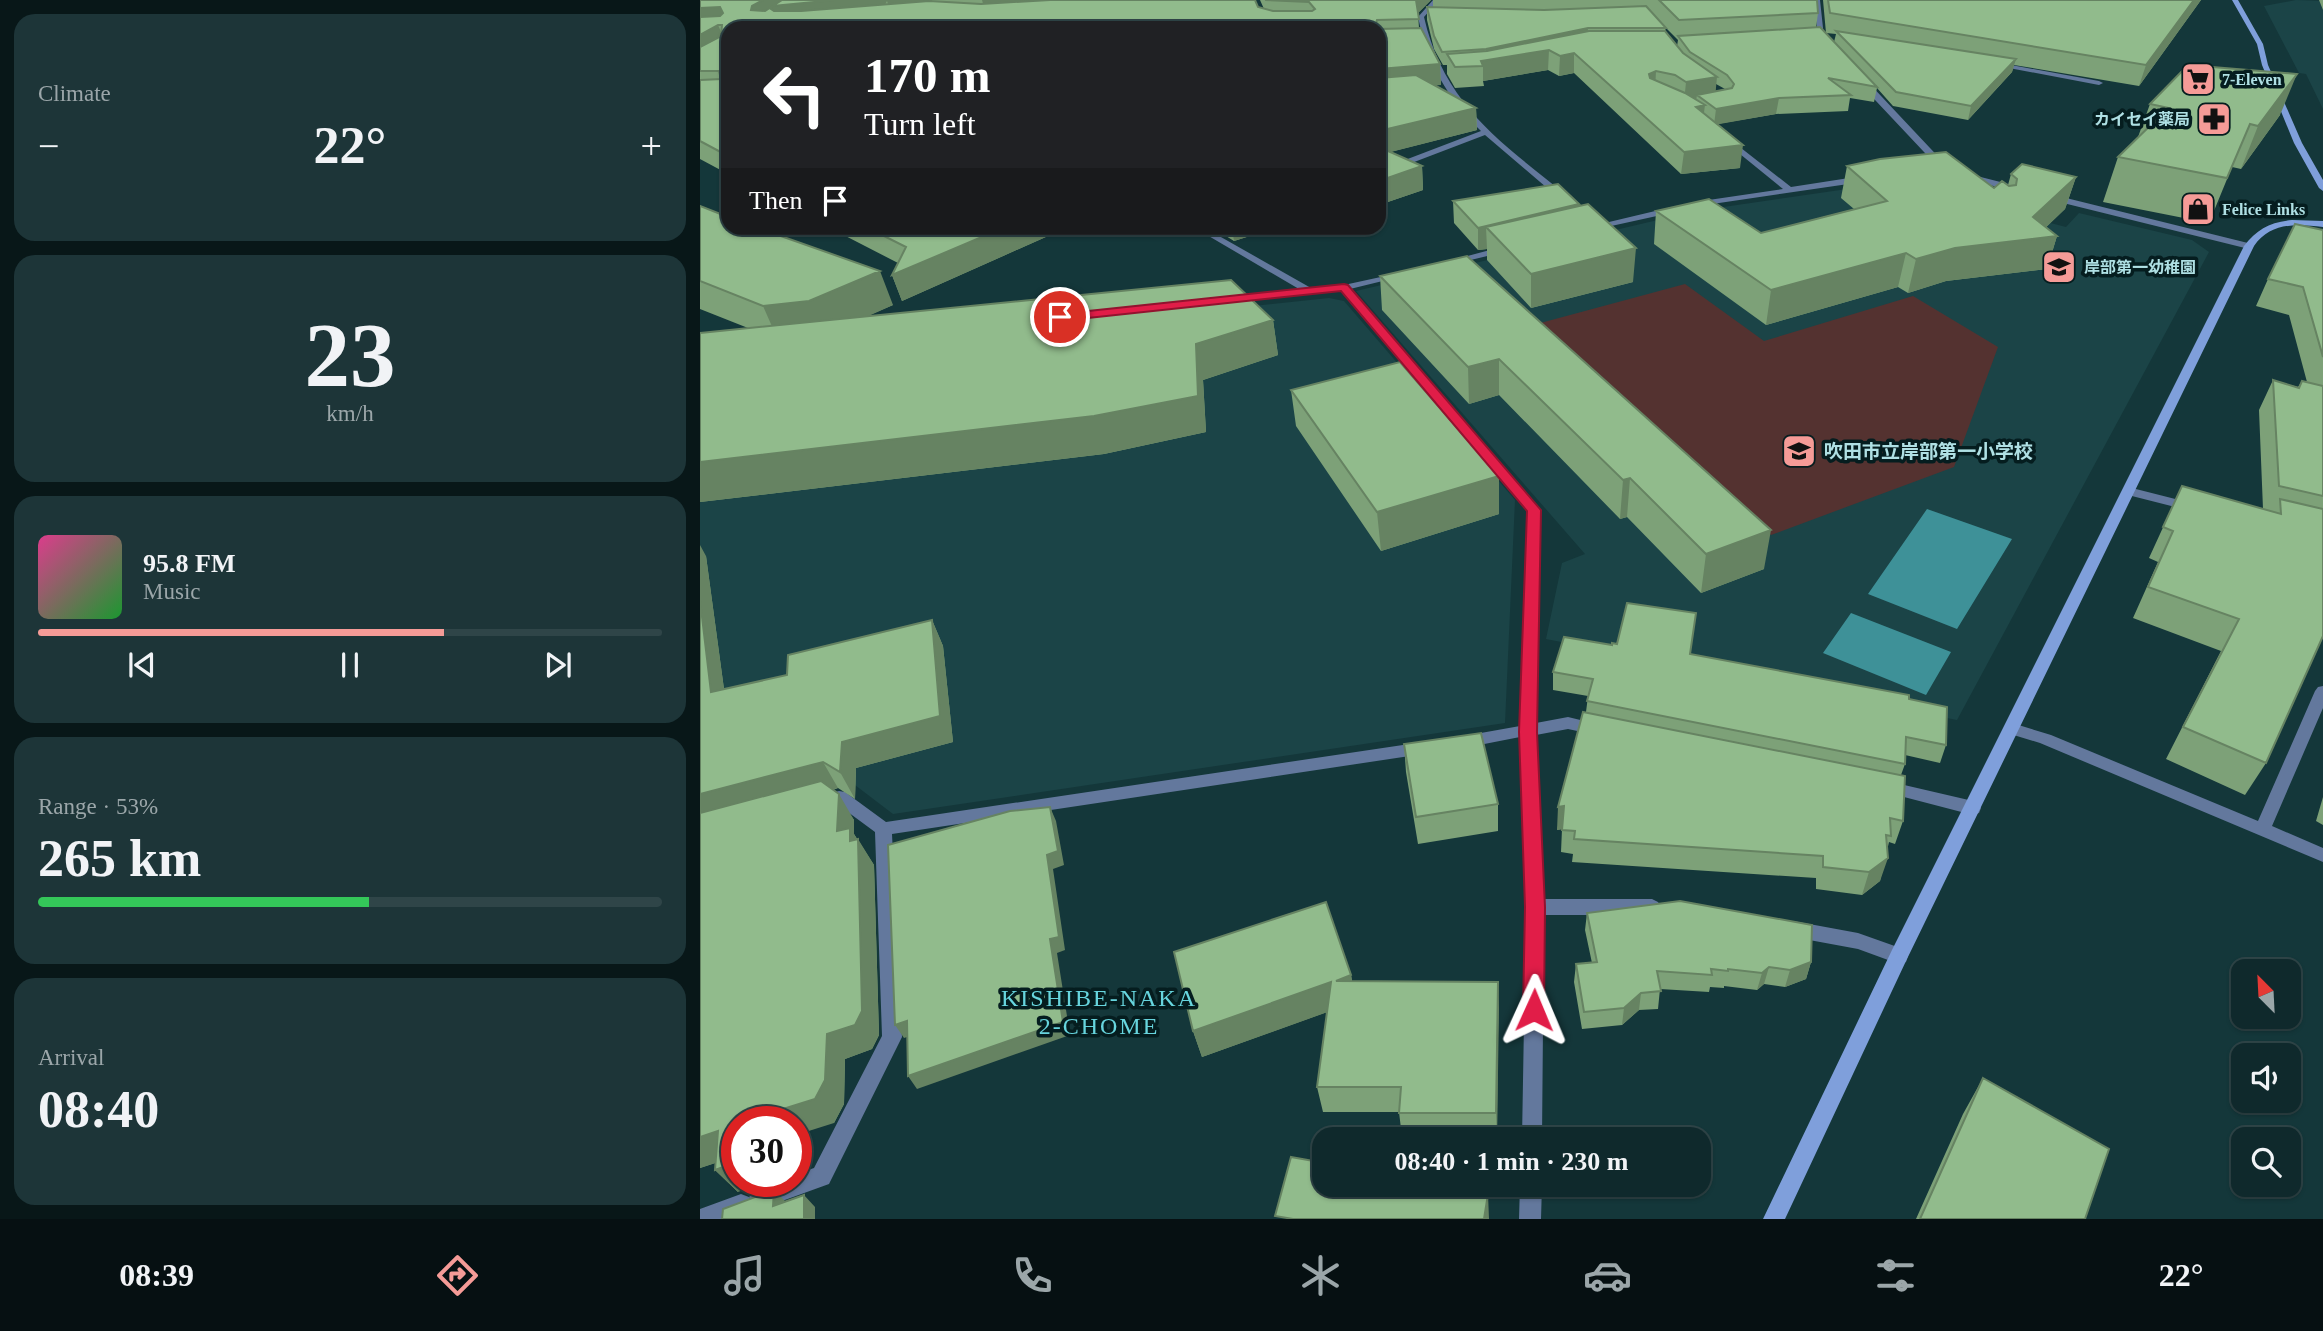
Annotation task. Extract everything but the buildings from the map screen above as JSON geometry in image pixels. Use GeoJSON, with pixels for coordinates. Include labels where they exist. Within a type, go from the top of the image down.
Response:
{"type":"FeatureCollection","features":[{"type":"Feature","properties":{"kind":"street"},"geometry":{"type":"LineString","coordinates":[[1436,0],[1423,15],[1427,43],[1448,89],[1486,132],[1567,201]]}},
{"type":"Feature","properties":{"kind":"street"},"geometry":{"type":"LineString","coordinates":[[1817,0],[1821,37],[1830,46]]}},
{"type":"Feature","properties":{"kind":"street"},"geometry":{"type":"LineString","coordinates":[[2235,0],[2260,44],[2265,65],[2298,143],[2323,188]]}},
{"type":"Feature","properties":{"kind":"street"},"geometry":{"type":"LineString","coordinates":[[1423,15],[1436,15]]}},
{"type":"Feature","properties":{"kind":"street"},"geometry":{"type":"LineString","coordinates":[[1809,38],[1838,39]]}},
{"type":"Feature","properties":{"kind":"street"},"geometry":{"type":"LineString","coordinates":[[1415,44],[1427,43]]}},
{"type":"Feature","properties":{"kind":"street"},"geometry":{"type":"LineString","coordinates":[[1981,62],[2099,83]]}},
{"type":"Feature","properties":{"kind":"street"},"geometry":{"type":"LineString","coordinates":[[2047,74],[2054,65]]}},
{"type":"Feature","properties":{"kind":"street"},"geometry":{"type":"LineString","coordinates":[[1439,70],[1451,69]]}},
{"type":"Feature","properties":{"kind":"street"},"geometry":{"type":"LineString","coordinates":[[1856,74],[1948,172],[1930,170]]}},
{"type":"Feature","properties":{"kind":"street"},"geometry":{"type":"LineString","coordinates":[[1434,90],[1448,89]]}},
{"type":"Feature","properties":{"kind":"street"},"geometry":{"type":"LineString","coordinates":[[1716,131],[1788,189]]}},
{"type":"Feature","properties":{"kind":"street"},"geometry":{"type":"LineString","coordinates":[[1386,164],[1406,162],[1486,132]]}},
{"type":"Feature","properties":{"kind":"street"},"geometry":{"type":"LineString","coordinates":[[1690,206],[1878,177]]}},
{"type":"Feature","properties":{"kind":"street"},"geometry":{"type":"LineString","coordinates":[[1970,188],[1960,178],[2028,192]]}},
{"type":"Feature","properties":{"kind":"street"},"geometry":{"type":"LineString","coordinates":[[2041,195],[2249,246]]}},
{"type":"Feature","properties":{"kind":"street"},"geometry":{"type":"LineString","coordinates":[[1585,229],[1677,209]]}},
{"type":"Feature","properties":{"kind":"street"},"geometry":{"type":"LineString","coordinates":[[1588,218],[1598,226]]}},
{"type":"Feature","properties":{"kind":"street"},"geometry":{"type":"LineString","coordinates":[[1774,1219],[1899,956],[2249,246],[2256,234],[2269,226],[2297,222],[2323,224]]}},
{"type":"Feature","properties":{"kind":"street"},"geometry":{"type":"LineString","coordinates":[[1211,235],[1309,292]]}},
{"type":"Feature","properties":{"kind":"street"},"geometry":{"type":"LineString","coordinates":[[1437,265],[1518,246]]}},
{"type":"Feature","properties":{"kind":"street"},"geometry":{"type":"LineString","coordinates":[[1226,300],[1344,288],[1411,272]]}},
{"type":"Feature","properties":{"kind":"street"},"geometry":{"type":"LineString","coordinates":[[1344,288],[1534,510],[1528,732],[1535,907],[1532,1127]]}},
{"type":"Feature","properties":{"kind":"street"},"geometry":{"type":"LineString","coordinates":[[2128,491],[2206,510]]}},
{"type":"Feature","properties":{"kind":"street"},"geometry":{"type":"LineString","coordinates":[[2263,828],[2323,691]]}},
{"type":"Feature","properties":{"kind":"street"},"geometry":{"type":"LineString","coordinates":[[814,804],[839,797],[883,829],[1528,732],[1568,723],[1609,732]]}},
{"type":"Feature","properties":{"kind":"street"},"geometry":{"type":"LineString","coordinates":[[2012,729],[2045,739],[2323,855]]}},
{"type":"Feature","properties":{"kind":"street"},"geometry":{"type":"LineString","coordinates":[[1866,783],[1973,808]]}},
{"type":"Feature","properties":{"kind":"street"},"geometry":{"type":"LineString","coordinates":[[703,1219],[821,1176],[892,1037],[883,829]]}},
{"type":"Feature","properties":{"kind":"street"},"geometry":{"type":"LineString","coordinates":[[1535,907],[1671,907]]}},
{"type":"Feature","properties":{"kind":"street"},"geometry":{"type":"LineString","coordinates":[[1778,927],[1858,942],[1899,956]]}},
{"type":"Feature","properties":{"kind":"street"},"geometry":{"type":"LineString","coordinates":[[1530,1219],[1531,1197]]}},
{"type":"Feature","properties":{"kind":"shaded area"},"geometry":{"type":"Polygon","coordinates":[[[2296,0],[2323,1],[2323,109],[2306,74],[2299,73],[2264,6],[2296,0]]]}},
{"type":"Feature","properties":{"kind":"shaded area","name":"吹田市立岸部第一小学校"},"geometry":{"type":"Polygon","coordinates":[[[1930,177],[2015,214],[2066,227],[2079,213],[2192,240],[2209,252],[1957,720],[1546,639],[1562,563],[1585,554],[1356,291],[1696,211],[1930,177]]]}},
{"type":"Feature","properties":{"kind":"shaded area"},"geometry":{"type":"Polygon","coordinates":[[[1685,284],[1764,341],[1913,296],[1998,347],[1954,467],[1771,535],[1533,325],[1685,284]]]}},
{"type":"Feature","properties":{"kind":"shaded area"},"geometry":{"type":"Polygon","coordinates":[[[1329,298],[1344,301],[1515,500],[1505,723],[893,814],[851,782],[700,820],[700,365],[1329,298]]]}},
{"type":"Feature","properties":{"kind":"water"},"geometry":{"type":"Polygon","coordinates":[[[1927,509],[2012,539],[1957,629],[1868,594],[1927,509]]]}},
{"type":"Feature","properties":{"kind":"water"},"geometry":{"type":"Polygon","coordinates":[[[1851,613],[1951,652],[1926,695],[1823,653],[1851,613]]]}},
{"type":"Feature","properties":{"kind":"place","name":"7-Eleven"},"geometry":{"type":"Point","coordinates":[2198,79]}},
{"type":"Feature","properties":{"kind":"place","name":"カイセイ薬局"},"geometry":{"type":"Point","coordinates":[2214,119]}},
{"type":"Feature","properties":{"kind":"place","name":"Felice Links"},"geometry":{"type":"Point","coordinates":[2198,209]}},
{"type":"Feature","properties":{"kind":"place","name":"岸部第一幼稚園"},"geometry":{"type":"Point","coordinates":[2059,267]}},
{"type":"Feature","properties":{"kind":"place","name":"吹田市立岸部第一小学校"},"geometry":{"type":"Point","coordinates":[1799,451]}},
{"type":"Feature","properties":{"kind":"district","name":"KISHIBE-NAKA 2-CHOME"},"geometry":{"type":"Point","coordinates":[1099,1012]}},
{"type":"Feature","properties":{"kind":"route"},"geometry":{"type":"LineString","coordinates":[[1060,317],[1344,288],[1534,510],[1528,732],[1535,907],[1534,1010]]}}]}
